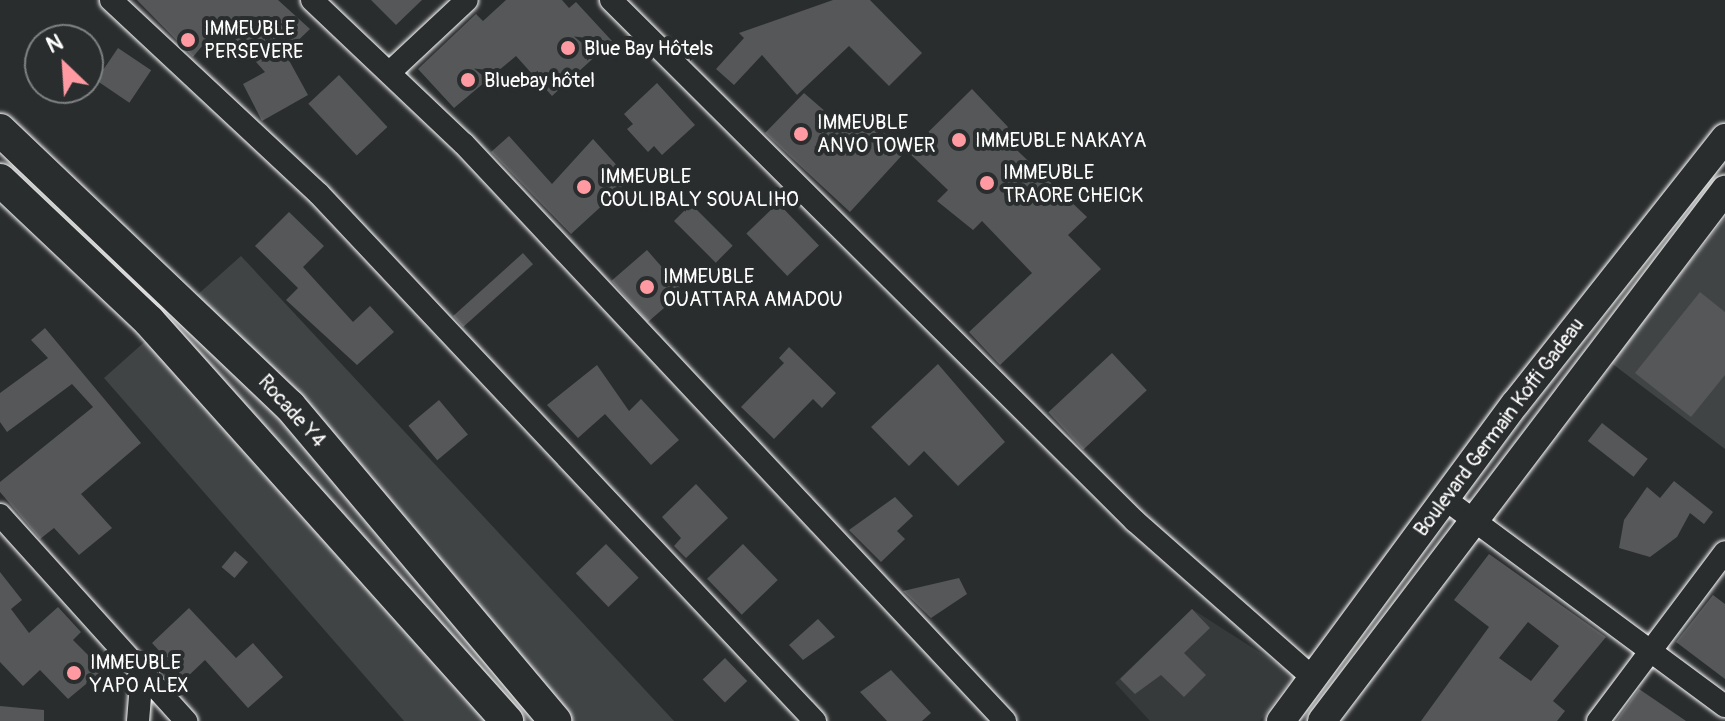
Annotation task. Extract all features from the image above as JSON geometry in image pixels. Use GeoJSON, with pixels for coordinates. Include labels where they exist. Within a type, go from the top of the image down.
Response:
{"type":"FeatureCollection","features":[{"type":"Feature","properties":{"kind":"highway","name":"Rocade Y4"},"geometry":{"type":"LineString","coordinates":[[0,130],[290,406],[493,643],[555,721]]}},
{"type":"Feature","properties":{"kind":"highway"},"geometry":{"type":"LineString","coordinates":[[0,180],[149,321],[507,721]]}},
{"type":"Feature","properties":{"kind":"highway"},"geometry":{"type":"LineString","coordinates":[[397,598],[476,721]]}},
{"type":"Feature","properties":{"kind":"highway"},"geometry":{"type":"LineString","coordinates":[[493,643],[569,721]]}},
{"type":"Feature","properties":{"kind":"main road","name":"Boulevard Germain Koffi Gadeau"},"geometry":{"type":"LineString","coordinates":[[1281,721],[1445,499],[1725,138]]}},
{"type":"Feature","properties":{"kind":"main road","name":"Boulevard Germain Koffi Gadeau"},"geometry":{"type":"LineString","coordinates":[[1322,721],[1725,190]]}},
{"type":"Feature","properties":{"kind":"street"},"geometry":{"type":"LineString","coordinates":[[111,0],[319,194],[815,721]]}},
{"type":"Feature","properties":{"kind":"street"},"geometry":{"type":"LineString","coordinates":[[312,0],[390,72],[1005,721]]}},
{"type":"Feature","properties":{"kind":"street"},"geometry":{"type":"LineString","coordinates":[[390,72],[467,0]]}},
{"type":"Feature","properties":{"kind":"street"},"geometry":{"type":"LineString","coordinates":[[611,0],[1135,521],[1313,678]]}},
{"type":"Feature","properties":{"kind":"street"},"geometry":{"type":"LineString","coordinates":[[1445,499],[1725,706]]}},
{"type":"Feature","properties":{"kind":"street"},"geometry":{"type":"LineString","coordinates":[[0,515],[186,721]]}},
{"type":"Feature","properties":{"kind":"street"},"geometry":{"type":"LineString","coordinates":[[1598,721],[1725,552]]}},
{"type":"Feature","properties":{"kind":"street"},"geometry":{"type":"LineString","coordinates":[[138,721],[142,672]]}},
{"type":"Feature","properties":{"kind":"shaded area"},"geometry":{"type":"Polygon","coordinates":[[[1725,218],[1725,449],[1610,362],[1725,218]]]}},
{"type":"Feature","properties":{"kind":"shaded area"},"geometry":{"type":"Polygon","coordinates":[[[241,256],[674,721],[404,721],[104,378],[241,256]]]}},
{"type":"Feature","properties":{"kind":"shaded area"},"geometry":{"type":"Polygon","coordinates":[[[1192,609],[1295,675],[1260,721],[1150,721],[1115,683],[1192,609]]]}},
{"type":"Feature","properties":{"kind":"building"},"geometry":{"type":"Polygon","coordinates":[[[137,0],[278,0],[310,29],[285,53],[308,95],[262,121],[243,84],[265,72],[221,23],[193,57],[137,0]]]}},
{"type":"Feature","properties":{"kind":"building"},"geometry":{"type":"Polygon","coordinates":[[[371,0],[422,0],[396,25],[371,0]]]}},
{"type":"Feature","properties":{"kind":"building"},"geometry":{"type":"Polygon","coordinates":[[[506,0],[562,0],[569,8],[576,2],[612,41],[552,96],[516,56],[454,108],[418,69],[476,14],[483,21],[506,0]]]}},
{"type":"Feature","properties":{"kind":"building"},"geometry":{"type":"Polygon","coordinates":[[[833,0],[870,0],[922,53],[889,86],[849,46],[797,95],[762,55],[734,85],[716,69],[744,38],[739,33],[833,0]]]}},
{"type":"Feature","properties":{"kind":"building"},"geometry":{"type":"Polygon","coordinates":[[[118,48],[151,70],[129,103],[104,86],[104,69],[118,48]]]}},
{"type":"Feature","properties":{"kind":"building"},"geometry":{"type":"Polygon","coordinates":[[[339,75],[387,127],[357,156],[308,104],[339,75]]]}},
{"type":"Feature","properties":{"kind":"building"},"geometry":{"type":"Polygon","coordinates":[[[657,83],[695,125],[662,155],[654,146],[648,152],[627,129],[633,124],[624,114],[657,83]]]}},
{"type":"Feature","properties":{"kind":"building"},"geometry":{"type":"Polygon","coordinates":[[[972,89],[1008,127],[1001,135],[1087,217],[1068,235],[1101,269],[1000,365],[969,332],[1032,273],[982,221],[973,230],[937,201],[948,190],[908,152],[972,89]]]}},
{"type":"Feature","properties":{"kind":"building"},"geometry":{"type":"Polygon","coordinates":[[[804,93],[849,132],[865,115],[905,152],[850,212],[765,133],[804,93]]]}},
{"type":"Feature","properties":{"kind":"building","name":"IMMEUBLE COULIBALY SOUALIHO"},"geometry":{"type":"Polygon","coordinates":[[[509,136],[552,184],[593,139],[630,180],[571,234],[491,152],[509,136]]]}},
{"type":"Feature","properties":{"kind":"building"},"geometry":{"type":"Polygon","coordinates":[[[778,203],[819,245],[787,276],[746,234],[778,203]]]}},
{"type":"Feature","properties":{"kind":"building"},"geometry":{"type":"Polygon","coordinates":[[[691,204],[733,246],[716,263],[674,221],[691,204]]]}},
{"type":"Feature","properties":{"kind":"building"},"geometry":{"type":"Polygon","coordinates":[[[289,212],[324,246],[303,267],[353,322],[370,306],[394,332],[357,365],[286,300],[298,288],[255,246],[289,212]]]}},
{"type":"Feature","properties":{"kind":"building","name":"IMMEUBLE OUATTARA AMADOU"},"geometry":{"type":"Polygon","coordinates":[[[647,250],[683,292],[648,322],[612,281],[647,250]]]}},
{"type":"Feature","properties":{"kind":"building"},"geometry":{"type":"Polygon","coordinates":[[[523,253],[533,264],[463,327],[453,316],[523,253]]]}},
{"type":"Feature","properties":{"kind":"building"},"geometry":{"type":"Polygon","coordinates":[[[1700,292],[1725,312],[1725,375],[1691,417],[1635,373],[1700,292]]]}},
{"type":"Feature","properties":{"kind":"building"},"geometry":{"type":"Polygon","coordinates":[[[45,328],[141,443],[81,494],[112,528],[79,555],[54,528],[40,539],[0,492],[0,482],[93,407],[72,384],[7,432],[0,422],[0,393],[48,358],[31,340],[45,328]]]}},
{"type":"Feature","properties":{"kind":"building"},"geometry":{"type":"Polygon","coordinates":[[[789,347],[836,393],[822,408],[813,399],[774,439],[741,407],[784,363],[779,358],[789,347]]]}},
{"type":"Feature","properties":{"kind":"building"},"geometry":{"type":"Polygon","coordinates":[[[1112,353],[1147,390],[1083,450],[1048,412],[1112,353]]]}},
{"type":"Feature","properties":{"kind":"building"},"geometry":{"type":"Polygon","coordinates":[[[938,364],[1005,442],[958,486],[924,451],[909,466],[871,427],[938,364]]]}},
{"type":"Feature","properties":{"kind":"building"},"geometry":{"type":"Polygon","coordinates":[[[597,365],[629,411],[641,399],[679,440],[651,465],[605,414],[578,438],[547,405],[597,365]]]}},
{"type":"Feature","properties":{"kind":"building"},"geometry":{"type":"Polygon","coordinates":[[[439,400],[468,434],[437,460],[408,426],[439,400]]]}},
{"type":"Feature","properties":{"kind":"building"},"geometry":{"type":"Polygon","coordinates":[[[1602,423],[1648,459],[1634,477],[1588,441],[1602,423]]]}},
{"type":"Feature","properties":{"kind":"building"},"geometry":{"type":"Polygon","coordinates":[[[1674,481],[1713,512],[1704,524],[1690,513],[1677,537],[1650,557],[1619,548],[1624,520],[1647,487],[1660,498],[1674,481]]]}},
{"type":"Feature","properties":{"kind":"building"},"geometry":{"type":"Polygon","coordinates":[[[696,484],[728,518],[686,558],[674,546],[681,538],[662,517],[696,484]]]}},
{"type":"Feature","properties":{"kind":"building"},"geometry":{"type":"Polygon","coordinates":[[[895,497],[913,516],[897,531],[905,539],[881,562],[849,530],[895,497]]]}},
{"type":"Feature","properties":{"kind":"building"},"geometry":{"type":"Polygon","coordinates":[[[606,544],[639,578],[608,607],[576,573],[606,544]]]}},
{"type":"Feature","properties":{"kind":"building"},"geometry":{"type":"Polygon","coordinates":[[[743,544],[778,580],[742,615],[707,579],[743,544]]]}},
{"type":"Feature","properties":{"kind":"building"},"geometry":{"type":"Polygon","coordinates":[[[235,551],[248,562],[235,578],[222,567],[235,551]]]}},
{"type":"Feature","properties":{"kind":"building"},"geometry":{"type":"Polygon","coordinates":[[[1489,554],[1606,637],[1553,701],[1565,711],[1557,721],[1421,721],[1489,627],[1454,600],[1489,554]],[[1528,622],[1499,658],[1531,681],[1559,646],[1528,622]]]}},
{"type":"Feature","properties":{"kind":"building"},"geometry":{"type":"Polygon","coordinates":[[[0,572],[22,600],[11,609],[29,633],[58,607],[81,632],[73,640],[103,670],[68,699],[40,670],[23,686],[0,662],[0,572]]]}},
{"type":"Feature","properties":{"kind":"building"},"geometry":{"type":"Polygon","coordinates":[[[959,578],[967,594],[931,618],[903,591],[959,578]]]}},
{"type":"Feature","properties":{"kind":"building"},"geometry":{"type":"Polygon","coordinates":[[[1713,595],[1725,604],[1725,679],[1676,642],[1713,595]]]}},
{"type":"Feature","properties":{"kind":"building"},"geometry":{"type":"Polygon","coordinates":[[[189,608],[236,658],[253,643],[283,677],[248,708],[205,660],[185,679],[152,643],[189,608]]]}},
{"type":"Feature","properties":{"kind":"building"},"geometry":{"type":"Polygon","coordinates":[[[1192,609],[1210,628],[1184,653],[1206,675],[1184,697],[1161,675],[1135,694],[1120,679],[1192,609]]]}},
{"type":"Feature","properties":{"kind":"building"},"geometry":{"type":"Polygon","coordinates":[[[818,619],[835,637],[803,660],[789,645],[818,619]]]}},
{"type":"Feature","properties":{"kind":"building"},"geometry":{"type":"Polygon","coordinates":[[[725,658],[747,681],[725,703],[703,680],[725,658]]]}},
{"type":"Feature","properties":{"kind":"building"},"geometry":{"type":"Polygon","coordinates":[[[891,670],[931,713],[922,721],[887,721],[860,692],[891,670]]]}},
{"type":"Feature","properties":{"kind":"building"},"geometry":{"type":"Polygon","coordinates":[[[1639,689],[1686,721],[1616,721],[1639,689]]]}},
{"type":"Feature","properties":{"kind":"building"},"geometry":{"type":"Polygon","coordinates":[[[0,706],[44,710],[44,721],[0,721],[0,706]]]}},
{"type":"Feature","properties":{"kind":"place","name":"IMMEUBLE PERSEVERE"},"geometry":{"type":"Point","coordinates":[188,40]}},
{"type":"Feature","properties":{"kind":"place","name":"Blue Bay Hôtels"},"geometry":{"type":"Point","coordinates":[568,48]}},
{"type":"Feature","properties":{"kind":"place","name":"Bluebay hôtel"},"geometry":{"type":"Point","coordinates":[468,80]}},
{"type":"Feature","properties":{"kind":"place","name":"IMMEUBLE ANVO TOWER"},"geometry":{"type":"Point","coordinates":[801,134]}},
{"type":"Feature","properties":{"kind":"place","name":"IMMEUBLE NAKAYA"},"geometry":{"type":"Point","coordinates":[959,140]}},
{"type":"Feature","properties":{"kind":"place","name":"IMMEUBLE TRAORE CHEICK"},"geometry":{"type":"Point","coordinates":[987,183]}},
{"type":"Feature","properties":{"kind":"place","name":"IMMEUBLE COULIBALY SOUALIHO"},"geometry":{"type":"Point","coordinates":[584,187]}},
{"type":"Feature","properties":{"kind":"place","name":"IMMEUBLE OUATTARA AMADOU"},"geometry":{"type":"Point","coordinates":[647,287]}},
{"type":"Feature","properties":{"kind":"place","name":"IMMEUBLE YAPO ALEX"},"geometry":{"type":"Point","coordinates":[74,673]}}]}
